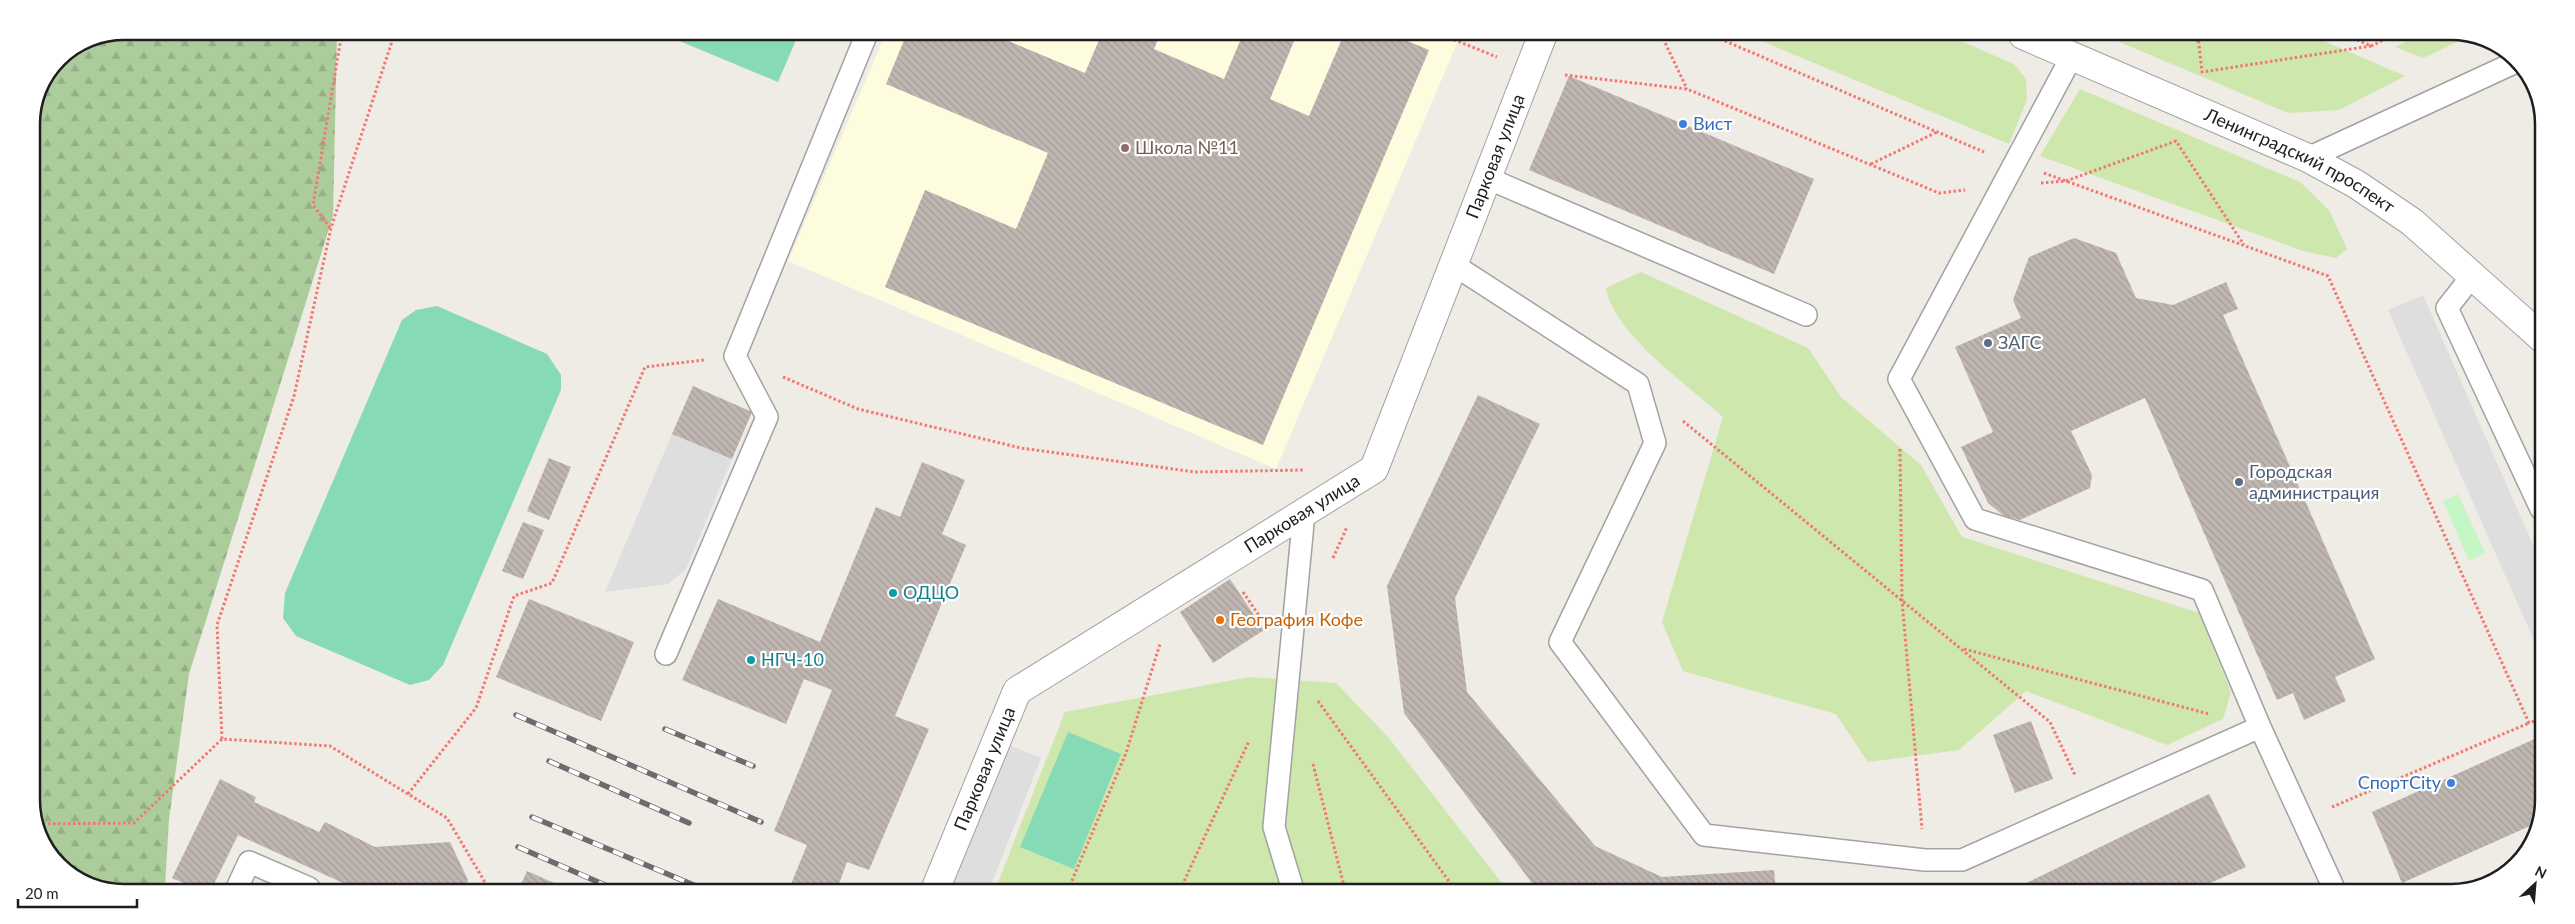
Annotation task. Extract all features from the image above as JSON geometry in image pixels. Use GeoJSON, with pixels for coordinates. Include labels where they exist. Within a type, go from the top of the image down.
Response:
{"type":"FeatureCollection","features":[{"type":"Feature","properties":{"kind":"street","name":"Парковая улица"},"geometry":{"type":"LineString","coordinates":[[937,884],[1017,691],[1374,469],[1541,40]]}},
{"type":"Feature","properties":{"kind":"street","name":"Ленинградский проспект"},"geometry":{"type":"LineString","coordinates":[[2035,40],[2308,158],[2385,202],[2412,222],[2535,332]]}},
{"type":"Feature","properties":{"kind":"lane"},"geometry":{"type":"LineString","coordinates":[[666,654],[767,417],[735,356],[864,40]]}},
{"type":"Feature","properties":{"kind":"lane"},"geometry":{"type":"LineString","coordinates":[[2072,56],[1899,379],[1975,519],[2202,590],[2301,820],[2332,884]]}},
{"type":"Feature","properties":{"kind":"lane"},"geometry":{"type":"LineString","coordinates":[[2308,158],[2510,65]]}},
{"type":"Feature","properties":{"kind":"lane"},"geometry":{"type":"LineString","coordinates":[[1488,178],[1806,315]]}},
{"type":"Feature","properties":{"kind":"lane"},"geometry":{"type":"LineString","coordinates":[[1454,265],[1638,384],[1655,443],[1560,642],[1704,836],[1925,860],[1962,860],[2260,727]]}},
{"type":"Feature","properties":{"kind":"lane"},"geometry":{"type":"LineString","coordinates":[[2472,276],[2447,308],[2535,495]]}},
{"type":"Feature","properties":{"kind":"lane"},"geometry":{"type":"LineString","coordinates":[[1291,884],[1274,827],[1304,513]]}},
{"type":"Feature","properties":{"kind":"lane"},"geometry":{"type":"LineString","coordinates":[[239,884],[249,862],[300,884]]}},
{"type":"Feature","properties":{"kind":"path"},"geometry":{"type":"LineString","coordinates":[[331,228],[313,206],[341,40]]}},
{"type":"Feature","properties":{"kind":"path"},"geometry":{"type":"LineString","coordinates":[[222,739],[217,625],[294,396],[331,228],[392,40]]}},
{"type":"Feature","properties":{"kind":"path"},"geometry":{"type":"LineString","coordinates":[[1454,40],[1529,71],[1687,90],[1939,192],[2066,181],[2176,141],[2245,246]]}},
{"type":"Feature","properties":{"kind":"path"},"geometry":{"type":"LineString","coordinates":[[1664,40],[1687,90]]}},
{"type":"Feature","properties":{"kind":"path"},"geometry":{"type":"LineString","coordinates":[[2357,40],[2371,46]]}},
{"type":"Feature","properties":{"kind":"path"},"geometry":{"type":"LineString","coordinates":[[2198,41],[2202,72],[2371,46],[2384,40]]}},
{"type":"Feature","properties":{"kind":"path"},"geometry":{"type":"LineString","coordinates":[[1870,164],[1937,132]]}},
{"type":"Feature","properties":{"kind":"path"},"geometry":{"type":"LineString","coordinates":[[2328,276],[2529,723]]}},
{"type":"Feature","properties":{"kind":"path"},"geometry":{"type":"LineString","coordinates":[[408,794],[476,708],[514,596],[552,583],[645,367],[735,356],[858,409],[1021,448],[1195,472],[1314,470]]}},
{"type":"Feature","properties":{"kind":"path"},"geometry":{"type":"LineString","coordinates":[[1638,384],[2050,722],[2088,803]]}},
{"type":"Feature","properties":{"kind":"path"},"geometry":{"type":"LineString","coordinates":[[1900,446],[1902,600],[1925,860]]}},
{"type":"Feature","properties":{"kind":"path"},"geometry":{"type":"LineString","coordinates":[[1222,564],[1236,580],[1290,663],[1451,884]]}},
{"type":"Feature","properties":{"kind":"path"},"geometry":{"type":"LineString","coordinates":[[1071,884],[1126,753],[1162,636]]}},
{"type":"Feature","properties":{"kind":"path"},"geometry":{"type":"LineString","coordinates":[[1961,648],[2260,727]]}},
{"type":"Feature","properties":{"kind":"path"},"geometry":{"type":"LineString","coordinates":[[2301,820],[2535,721]]}},
{"type":"Feature","properties":{"kind":"path"},"geometry":{"type":"LineString","coordinates":[[43,824],[134,823],[222,739],[330,746],[447,818],[486,884]]}},
{"type":"Feature","properties":{"kind":"path"},"geometry":{"type":"LineString","coordinates":[[1311,755],[1343,884]]}},
{"type":"Feature","properties":{"kind":"shaded area","name":"Школа №11"},"geometry":{"type":"Polygon","coordinates":[[[883,40],[1458,40],[1276,469],[788,261],[883,40]]]}},
{"type":"Feature","properties":{"kind":"shaded area"},"geometry":{"type":"Polygon","coordinates":[[[2423,295],[2535,549],[2535,643],[2388,310],[2423,295]]]}},
{"type":"Feature","properties":{"kind":"shaded area"},"geometry":{"type":"Polygon","coordinates":[[[672,434],[732,459],[686,569],[668,584],[605,592],[672,434]]]}},
{"type":"Feature","properties":{"kind":"shaded area"},"geometry":{"type":"Polygon","coordinates":[[[1004,743],[1041,758],[991,884],[949,884],[1004,743]]]}},
{"type":"Feature","properties":{"kind":"green space"},"geometry":{"type":"Polygon","coordinates":[[[124,40],[337,40],[333,216],[189,674],[169,819],[165,884],[113,883],[97,880],[78,870],[57,851],[44,827],[40,805],[40,124],[42,108],[46,92],[54,78],[65,65],[78,54],[92,46],[108,42],[124,40]]]}},
{"type":"Feature","properties":{"kind":"green space"},"geometry":{"type":"Polygon","coordinates":[[[677,40],[796,40],[778,82],[677,40]]]}},
{"type":"Feature","properties":{"kind":"green space"},"geometry":{"type":"Polygon","coordinates":[[[1759,40],[1959,40],[2014,64],[2026,79],[2027,100],[2009,144],[1759,40]]]}},
{"type":"Feature","properties":{"kind":"green space"},"geometry":{"type":"Polygon","coordinates":[[[2115,40],[2321,40],[2405,76],[2339,110],[2288,113],[2115,40]]]}},
{"type":"Feature","properties":{"kind":"green space"},"geometry":{"type":"Polygon","coordinates":[[[2409,40],[2459,41],[2423,58],[2395,47],[2409,40]]]}},
{"type":"Feature","properties":{"kind":"green space"},"geometry":{"type":"Polygon","coordinates":[[[2080,89],[2300,182],[2329,210],[2347,249],[2336,258],[2303,251],[2040,156],[2080,89]]]}},
{"type":"Feature","properties":{"kind":"green space"},"geometry":{"type":"Polygon","coordinates":[[[1641,272],[1808,348],[1841,397],[1921,465],[1962,537],[2199,613],[2231,692],[2223,719],[2167,745],[2026,691],[1959,750],[1868,762],[1836,714],[1683,671],[1662,622],[1723,417],[1673,375],[1638,341],[1612,306],[1606,288],[1641,272]]]}},
{"type":"Feature","properties":{"kind":"green space"},"geometry":{"type":"Polygon","coordinates":[[[437,306],[547,354],[561,375],[561,390],[443,665],[429,680],[410,685],[296,636],[283,618],[285,593],[402,320],[416,310],[437,306]]]}},
{"type":"Feature","properties":{"kind":"green space"},"geometry":{"type":"Polygon","coordinates":[[[2458,494],[2485,553],[2469,561],[2443,501],[2458,494]]]}},
{"type":"Feature","properties":{"kind":"green space"},"geometry":{"type":"Polygon","coordinates":[[[1249,677],[1336,683],[1388,737],[1503,884],[997,884],[1065,712],[1249,677]]]}},
{"type":"Feature","properties":{"kind":"green space"},"geometry":{"type":"Polygon","coordinates":[[[1068,732],[1121,754],[1074,869],[1020,847],[1068,732]]]}},
{"type":"Feature","properties":{"kind":"building","name":"Школа №11"},"geometry":{"type":"Polygon","coordinates":[[[904,40],[1006,40],[1085,73],[1099,40],[1158,40],[1154,49],[1224,79],[1240,40],[1295,40],[1270,99],[1309,116],[1341,40],[1405,40],[1429,50],[1263,445],[885,287],[925,190],[1016,229],[1048,153],[886,84],[904,40]]]}},
{"type":"Feature","properties":{"kind":"building"},"geometry":{"type":"Polygon","coordinates":[[[1569,76],[1814,179],[1774,274],[1529,170],[1569,76]]]}},
{"type":"Feature","properties":{"kind":"building","name":"Городская администрация"},"geometry":{"type":"Polygon","coordinates":[[[2074,238],[2116,253],[2136,298],[2173,305],[2226,282],[2238,309],[2223,315],[2375,659],[2335,677],[2346,701],[2304,720],[2293,693],[2277,700],[2145,398],[2071,431],[2092,475],[2090,488],[2020,520],[2004,516],[1988,503],[1961,447],[1993,432],[1955,347],[2021,318],[2013,300],[2029,257],[2074,238]]]}},
{"type":"Feature","properties":{"kind":"building"},"geometry":{"type":"Polygon","coordinates":[[[693,386],[752,412],[732,459],[672,434],[693,386]]]}},
{"type":"Feature","properties":{"kind":"building"},"geometry":{"type":"Polygon","coordinates":[[[1478,395],[1540,424],[1455,598],[1467,692],[1595,846],[1662,877],[1774,870],[1775,884],[1533,884],[1404,713],[1387,586],[1478,395]]]}},
{"type":"Feature","properties":{"kind":"building"},"geometry":{"type":"Polygon","coordinates":[[[549,458],[571,467],[549,520],[527,511],[549,458]]]}},
{"type":"Feature","properties":{"kind":"building"},"geometry":{"type":"Polygon","coordinates":[[[922,462],[965,480],[942,534],[966,545],[895,716],[929,729],[869,870],[847,862],[839,884],[791,884],[807,845],[774,831],[832,690],[804,679],[786,724],[682,680],[718,599],[820,642],[876,507],[900,517],[922,462]]]}},
{"type":"Feature","properties":{"kind":"building"},"geometry":{"type":"Polygon","coordinates":[[[523,522],[544,530],[523,579],[502,571],[523,522]]]}},
{"type":"Feature","properties":{"kind":"building"},"geometry":{"type":"Polygon","coordinates":[[[1230,579],[1264,630],[1213,663],[1180,612],[1230,579]]]}},
{"type":"Feature","properties":{"kind":"building"},"geometry":{"type":"Polygon","coordinates":[[[529,599],[634,642],[601,721],[496,677],[529,599]]]}},
{"type":"Feature","properties":{"kind":"building"},"geometry":{"type":"Polygon","coordinates":[[[2031,721],[2053,779],[2015,793],[1993,735],[2031,721]]]}},
{"type":"Feature","properties":{"kind":"building"},"geometry":{"type":"Polygon","coordinates":[[[2535,739],[2535,800],[2531,825],[2402,883],[2372,812],[2535,739]]]}},
{"type":"Feature","properties":{"kind":"building"},"geometry":{"type":"Polygon","coordinates":[[[220,779],[256,797],[254,802],[319,832],[325,822],[375,847],[450,842],[468,880],[467,884],[345,884],[238,835],[214,884],[186,884],[172,878],[220,779]]]}},
{"type":"Feature","properties":{"kind":"building"},"geometry":{"type":"Polygon","coordinates":[[[2209,794],[2246,867],[2208,884],[2024,884],[2209,794]]]}},
{"type":"Feature","properties":{"kind":"building"},"geometry":{"type":"Polygon","coordinates":[[[527,871],[556,884],[521,884],[527,871]]]}},
{"type":"Feature","properties":{"kind":"railway"},"geometry":{"type":"LineString","coordinates":[[516,715],[761,822]]}},
{"type":"Feature","properties":{"kind":"railway"},"geometry":{"type":"LineString","coordinates":[[665,729],[753,766]]}},
{"type":"Feature","properties":{"kind":"railway"},"geometry":{"type":"LineString","coordinates":[[549,761],[689,823]]}},
{"type":"Feature","properties":{"kind":"railway"},"geometry":{"type":"LineString","coordinates":[[532,817],[691,884]]}},
{"type":"Feature","properties":{"kind":"railway"},"geometry":{"type":"LineString","coordinates":[[518,847],[603,884]]}},
{"type":"Feature","properties":{"kind":"place","name":"Вист"},"geometry":{"type":"Point","coordinates":[1683,124]}},
{"type":"Feature","properties":{"kind":"place","name":"Школа №11"},"geometry":{"type":"Point","coordinates":[1125,148]}},
{"type":"Feature","properties":{"kind":"place","name":"ЗАГС"},"geometry":{"type":"Point","coordinates":[1988,343]}},
{"type":"Feature","properties":{"kind":"place","name":"Городская администрация"},"geometry":{"type":"Point","coordinates":[2239,482]}},
{"type":"Feature","properties":{"kind":"place","name":"ОДЦО"},"geometry":{"type":"Point","coordinates":[893,593]}},
{"type":"Feature","properties":{"kind":"place","name":"География Кофе"},"geometry":{"type":"Point","coordinates":[1220,620]}},
{"type":"Feature","properties":{"kind":"place","name":"НГЧ-10"},"geometry":{"type":"Point","coordinates":[751,660]}},
{"type":"Feature","properties":{"kind":"place","name":"СпортCity"},"geometry":{"type":"Point","coordinates":[2451,783]}}]}
